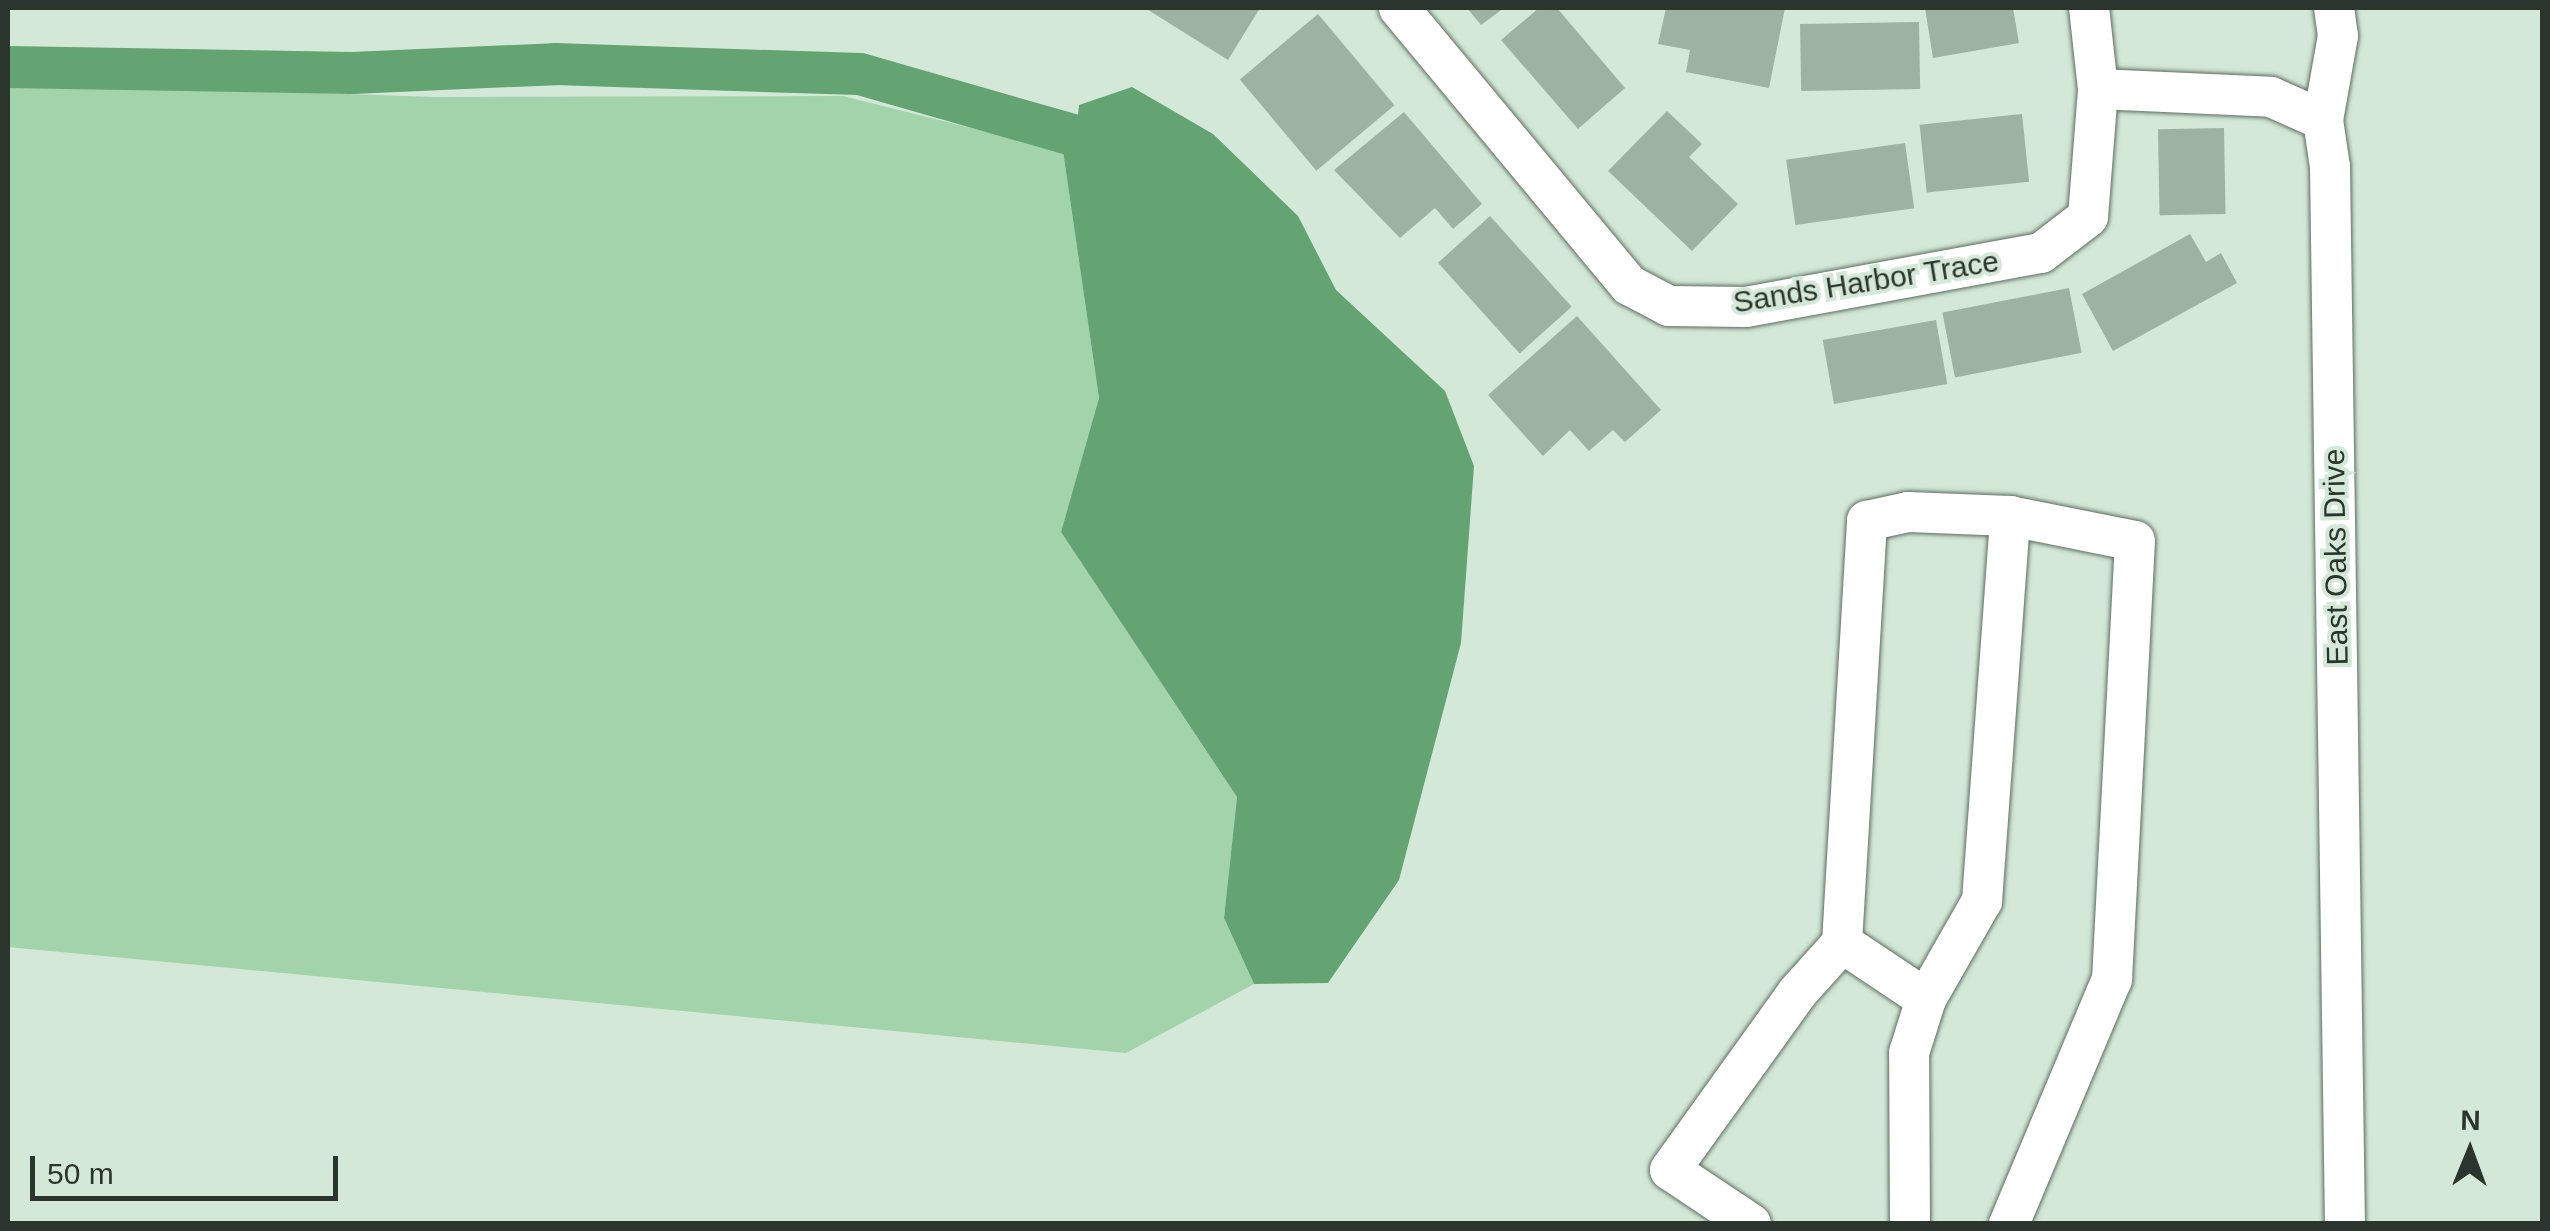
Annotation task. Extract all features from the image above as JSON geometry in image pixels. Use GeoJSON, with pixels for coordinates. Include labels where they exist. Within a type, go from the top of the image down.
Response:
{"type":"FeatureCollection","features":[{"type":"Feature","properties":{"kind":"street","name":"Sands Harbor Trace"},"geometry":{"type":"LineString","coordinates":[[1398,8],[1629,286],[1669,306],[1746,307],[2041,253],[2088,217],[2098,89],[2089,8]]}},
{"type":"Feature","properties":{"kind":"street","name":"East Oaks Drive"},"geometry":{"type":"LineString","coordinates":[[2334,8],[2338,36],[2323,120],[2330,166],[2345,1224]]}},
{"type":"Feature","properties":{"kind":"street"},"geometry":{"type":"LineString","coordinates":[[2098,89],[2270,97],[2323,120]]}},
{"type":"Feature","properties":{"kind":"street"},"geometry":{"type":"LineString","coordinates":[[1750,1224],[1670,1170],[1796,993],[1842,943],[1867,521],[1908,512],[2010,516],[2135,541],[2112,979],[2008,1224]]}},
{"type":"Feature","properties":{"kind":"street"},"geometry":{"type":"LineString","coordinates":[[1910,1224],[1909,1053],[1926,998],[1982,901],[2010,516]]}},
{"type":"Feature","properties":{"kind":"street"},"geometry":{"type":"LineString","coordinates":[[1842,943],[1926,998]]}},
{"type":"Feature","properties":{"kind":"shaded area"},"geometry":{"type":"Polygon","coordinates":[[[8,82],[435,97],[843,96],[1063,151],[1099,398],[1061,532],[1237,797],[1224,918],[1254,984],[1126,1053],[8,947],[8,82]]]}},
{"type":"Feature","properties":{"kind":"shaded area"},"geometry":{"type":"Polygon","coordinates":[[[1132,87],[1213,134],[1298,216],[1336,290],[1445,391],[1474,466],[1461,643],[1399,880],[1328,983],[1254,984],[1224,918],[1237,797],[1061,532],[1099,398],[1063,151],[1076,136],[1079,105],[1132,87]]]}},
{"type":"Feature","properties":{"kind":"building"},"geometry":{"type":"Polygon","coordinates":[[[1145,8],[1260,8],[1228,60],[1145,8]]]}},
{"type":"Feature","properties":{"kind":"building"},"geometry":{"type":"Polygon","coordinates":[[[1467,8],[1504,8],[1481,25],[1467,8]]]}},
{"type":"Feature","properties":{"kind":"building"},"geometry":{"type":"Polygon","coordinates":[[[1539,8],[1557,8],[1625,88],[1578,129],[1501,40],[1539,8]]]}},
{"type":"Feature","properties":{"kind":"building"},"geometry":{"type":"Polygon","coordinates":[[[1666,8],[1785,8],[1769,88],[1686,72],[1690,50],[1658,44],[1666,8]]]}},
{"type":"Feature","properties":{"kind":"building"},"geometry":{"type":"Polygon","coordinates":[[[1925,8],[2013,8],[2019,43],[1933,58],[1925,8]]]}},
{"type":"Feature","properties":{"kind":"building"},"geometry":{"type":"Polygon","coordinates":[[[1318,14],[1394,105],[1316,171],[1240,80],[1318,14]]]}},
{"type":"Feature","properties":{"kind":"building"},"geometry":{"type":"Polygon","coordinates":[[[1919,22],[1920,89],[1801,91],[1800,24],[1919,22]]]}},
{"type":"Feature","properties":{"kind":"building"},"geometry":{"type":"Polygon","coordinates":[[[1667,111],[1702,144],[1689,157],[1738,204],[1692,251],[1608,171],[1667,111]]]}},
{"type":"Feature","properties":{"kind":"building"},"geometry":{"type":"Polygon","coordinates":[[[1404,112],[1482,204],[1453,229],[1435,208],[1400,238],[1334,170],[1404,112]]]}},
{"type":"Feature","properties":{"kind":"building"},"geometry":{"type":"Polygon","coordinates":[[[2022,114],[2029,182],[1927,192],[1920,125],[2022,114]]]}},
{"type":"Feature","properties":{"kind":"building"},"geometry":{"type":"Polygon","coordinates":[[[2224,128],[2226,214],[2160,215],[2158,129],[2224,128]]]}},
{"type":"Feature","properties":{"kind":"building"},"geometry":{"type":"Polygon","coordinates":[[[1905,143],[1914,208],[1795,225],[1786,160],[1905,143]]]}},
{"type":"Feature","properties":{"kind":"building"},"geometry":{"type":"Polygon","coordinates":[[[1490,216],[1572,307],[1520,354],[1438,263],[1490,216]]]}},
{"type":"Feature","properties":{"kind":"building"},"geometry":{"type":"Polygon","coordinates":[[[2190,234],[2206,262],[2221,253],[2237,283],[2113,351],[2082,294],[2190,234]]]}},
{"type":"Feature","properties":{"kind":"building"},"geometry":{"type":"Polygon","coordinates":[[[2069,288],[2082,353],[1955,377],[1942,313],[2069,288]]]}},
{"type":"Feature","properties":{"kind":"building"},"geometry":{"type":"Polygon","coordinates":[[[1577,316],[1661,410],[1625,442],[1613,430],[1589,451],[1570,430],[1543,456],[1488,395],[1577,316]]]}},
{"type":"Feature","properties":{"kind":"building"},"geometry":{"type":"Polygon","coordinates":[[[1936,320],[1947,384],[1834,404],[1823,340],[1936,320]]]}},
{"type":"Feature","properties":{"kind":"waterway"},"geometry":{"type":"LineString","coordinates":[[8,67],[352,73],[555,64],[860,74],[1076,136]]}}]}
